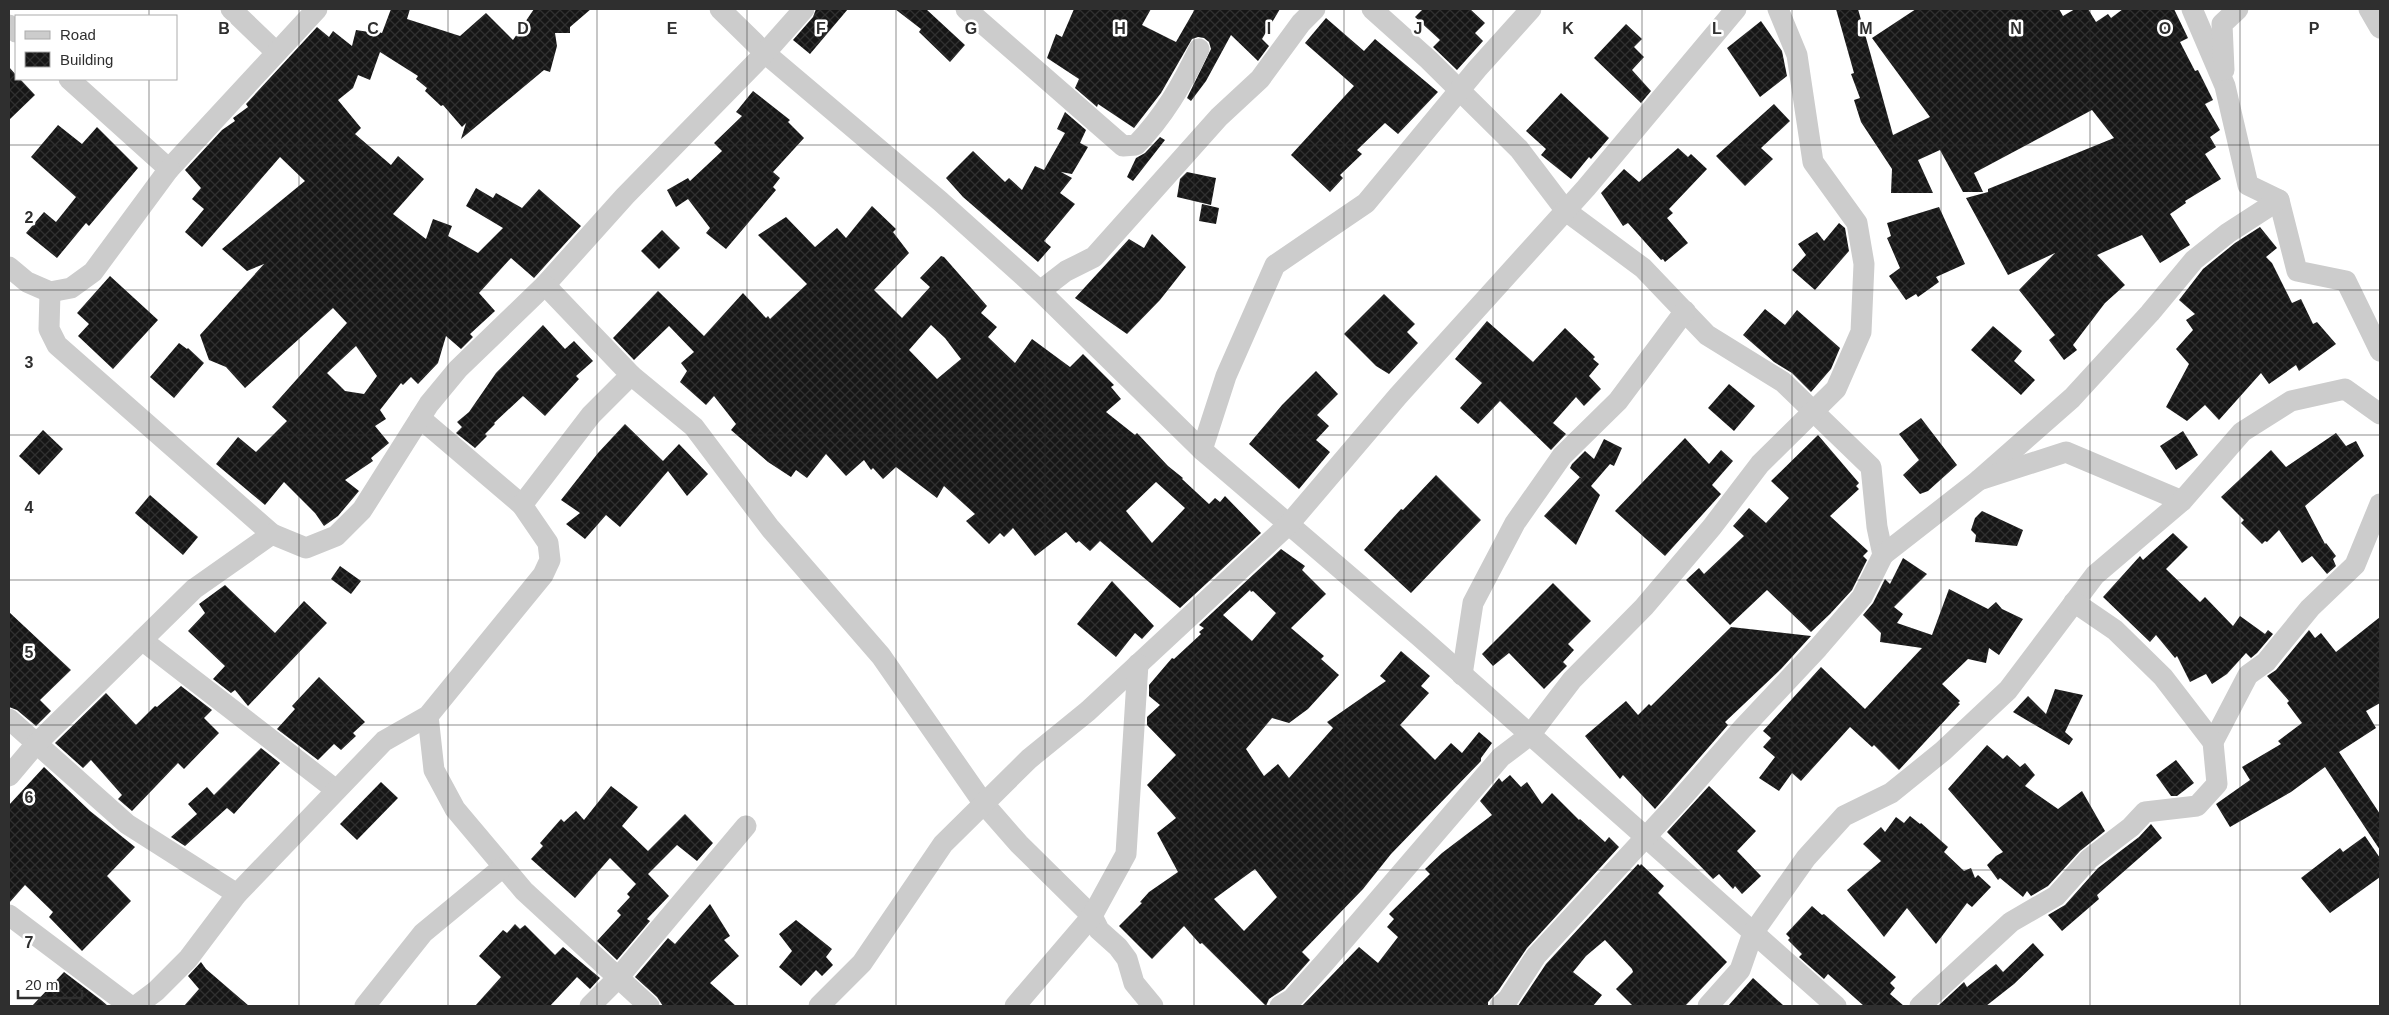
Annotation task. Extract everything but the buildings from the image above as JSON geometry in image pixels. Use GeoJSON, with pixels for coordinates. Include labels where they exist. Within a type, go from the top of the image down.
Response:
{"type":"FeatureCollection","features":[{"type":"Feature","properties":{"kind":"street"},"geometry":{"type":"LineString","coordinates":[[231,9],[276,52]]}},
{"type":"Feature","properties":{"kind":"street"},"geometry":{"type":"LineString","coordinates":[[9,267],[27,282],[50,292],[71,288],[93,272],[169,169],[317,9]]}},
{"type":"Feature","properties":{"kind":"street"},"geometry":{"type":"LineString","coordinates":[[720,9],[765,53],[940,201],[1040,291],[1202,450],[1462,675],[1836,1006]]}},
{"type":"Feature","properties":{"kind":"street"},"geometry":{"type":"LineString","coordinates":[[50,292],[49,329],[57,345],[272,534],[306,548],[336,536],[362,510],[420,418],[458,369],[544,285],[624,196],[765,53],[804,9]]}},
{"type":"Feature","properties":{"kind":"street"},"geometry":{"type":"LineString","coordinates":[[966,9],[1123,146],[1136,145],[1155,126],[1174,97],[1199,50]]}},
{"type":"Feature","properties":{"kind":"street"},"geometry":{"type":"LineString","coordinates":[[1040,291],[1066,270],[1094,256],[1219,117],[1260,79],[1301,23],[1315,9]]}},
{"type":"Feature","properties":{"kind":"street"},"geometry":{"type":"LineString","coordinates":[[1372,9],[1429,60],[1458,92],[1519,149],[1566,211],[1643,268],[1707,335],[1783,382],[1872,468],[1877,527],[1883,555]]}},
{"type":"Feature","properties":{"kind":"street"},"geometry":{"type":"LineString","coordinates":[[1202,450],[1226,376],[1274,265],[1366,203],[1458,92],[1531,9]]}},
{"type":"Feature","properties":{"kind":"street"},"geometry":{"type":"LineString","coordinates":[[819,1006],[862,963],[944,844],[1029,759],[1088,711],[1289,524],[1398,396],[1566,211],[1736,9]]}},
{"type":"Feature","properties":{"kind":"street"},"geometry":{"type":"LineString","coordinates":[[1280,1006],[1292,999],[1326,962],[1501,757],[1530,735],[1572,680],[1644,607],[1706,534],[1760,464],[1814,413],[1836,389],[1861,332],[1864,264],[1857,223],[1813,162],[1797,55],[1778,9]]}},
{"type":"Feature","properties":{"kind":"street"},"geometry":{"type":"LineString","coordinates":[[2192,9],[2225,86],[2248,185],[2279,200],[2297,271],[2346,281],[2380,351]]}},
{"type":"Feature","properties":{"kind":"street"},"geometry":{"type":"LineString","coordinates":[[2225,86],[2222,24],[2238,9]]}},
{"type":"Feature","properties":{"kind":"street"},"geometry":{"type":"LineString","coordinates":[[2369,9],[2380,28]]}},
{"type":"Feature","properties":{"kind":"street"},"geometry":{"type":"LineString","coordinates":[[70,80],[169,169]]}},
{"type":"Feature","properties":{"kind":"street"},"geometry":{"type":"LineString","coordinates":[[1500,1006],[1508,999],[1536,956],[1818,648],[1862,597],[1883,555],[1979,480],[2072,398],[2150,313],[2194,260],[2228,233],[2279,200]]}},
{"type":"Feature","properties":{"kind":"street"},"geometry":{"type":"LineString","coordinates":[[544,285],[631,376],[694,427],[770,528],[881,656],[984,804],[1019,844],[1092,916],[1099,930],[1118,946],[1127,959],[1134,983],[1153,1006]]}},
{"type":"Feature","properties":{"kind":"street"},"geometry":{"type":"LineString","coordinates":[[1462,675],[1473,603],[1515,523],[1562,456],[1618,401],[1684,311]]}},
{"type":"Feature","properties":{"kind":"street"},"geometry":{"type":"LineString","coordinates":[[522,505],[591,415],[631,376]]}},
{"type":"Feature","properties":{"kind":"street"},"geometry":{"type":"LineString","coordinates":[[1708,1006],[1740,970],[1753,933],[1806,858],[1844,816],[1891,793],[1943,751],[2008,690],[2095,575],[2182,501],[2242,432],[2291,401],[2345,389],[2380,414]]}},
{"type":"Feature","properties":{"kind":"street"},"geometry":{"type":"LineString","coordinates":[[136,1006],[156,991],[188,959],[238,894],[384,741],[428,716],[543,575],[550,560],[548,543],[522,505],[420,418]]}},
{"type":"Feature","properties":{"kind":"street"},"geometry":{"type":"LineString","coordinates":[[1979,480],[2066,452],[2182,501]]}},
{"type":"Feature","properties":{"kind":"street"},"geometry":{"type":"LineString","coordinates":[[2213,742],[2248,675],[2266,662],[2310,608],[2355,564],[2380,504]]}},
{"type":"Feature","properties":{"kind":"street"},"geometry":{"type":"LineString","coordinates":[[9,776],[36,744],[194,589],[272,534]]}},
{"type":"Feature","properties":{"kind":"street"},"geometry":{"type":"LineString","coordinates":[[1920,1006],[2010,922],[2056,896],[2089,859],[2131,827],[2144,812],[2197,806],[2217,784],[2213,742],[2162,676],[2115,630],[2074,602]]}},
{"type":"Feature","properties":{"kind":"street"},"geometry":{"type":"LineString","coordinates":[[142,640],[336,790]]}},
{"type":"Feature","properties":{"kind":"street"},"geometry":{"type":"LineString","coordinates":[[1015,1006],[1092,916],[1126,854],[1138,664]]}},
{"type":"Feature","properties":{"kind":"street"},"geometry":{"type":"LineString","coordinates":[[428,716],[434,770],[455,809],[524,891],[617,979],[649,1006]]}},
{"type":"Feature","properties":{"kind":"street"},"geometry":{"type":"LineString","coordinates":[[9,719],[126,824],[238,894]]}},
{"type":"Feature","properties":{"kind":"street"},"geometry":{"type":"LineString","coordinates":[[590,1006],[617,979],[746,826]]}},
{"type":"Feature","properties":{"kind":"street"},"geometry":{"type":"LineString","coordinates":[[365,1006],[423,933],[504,867]]}},
{"type":"Feature","properties":{"kind":"street"},"geometry":{"type":"LineString","coordinates":[[10,917],[130,1006]]}}]}
